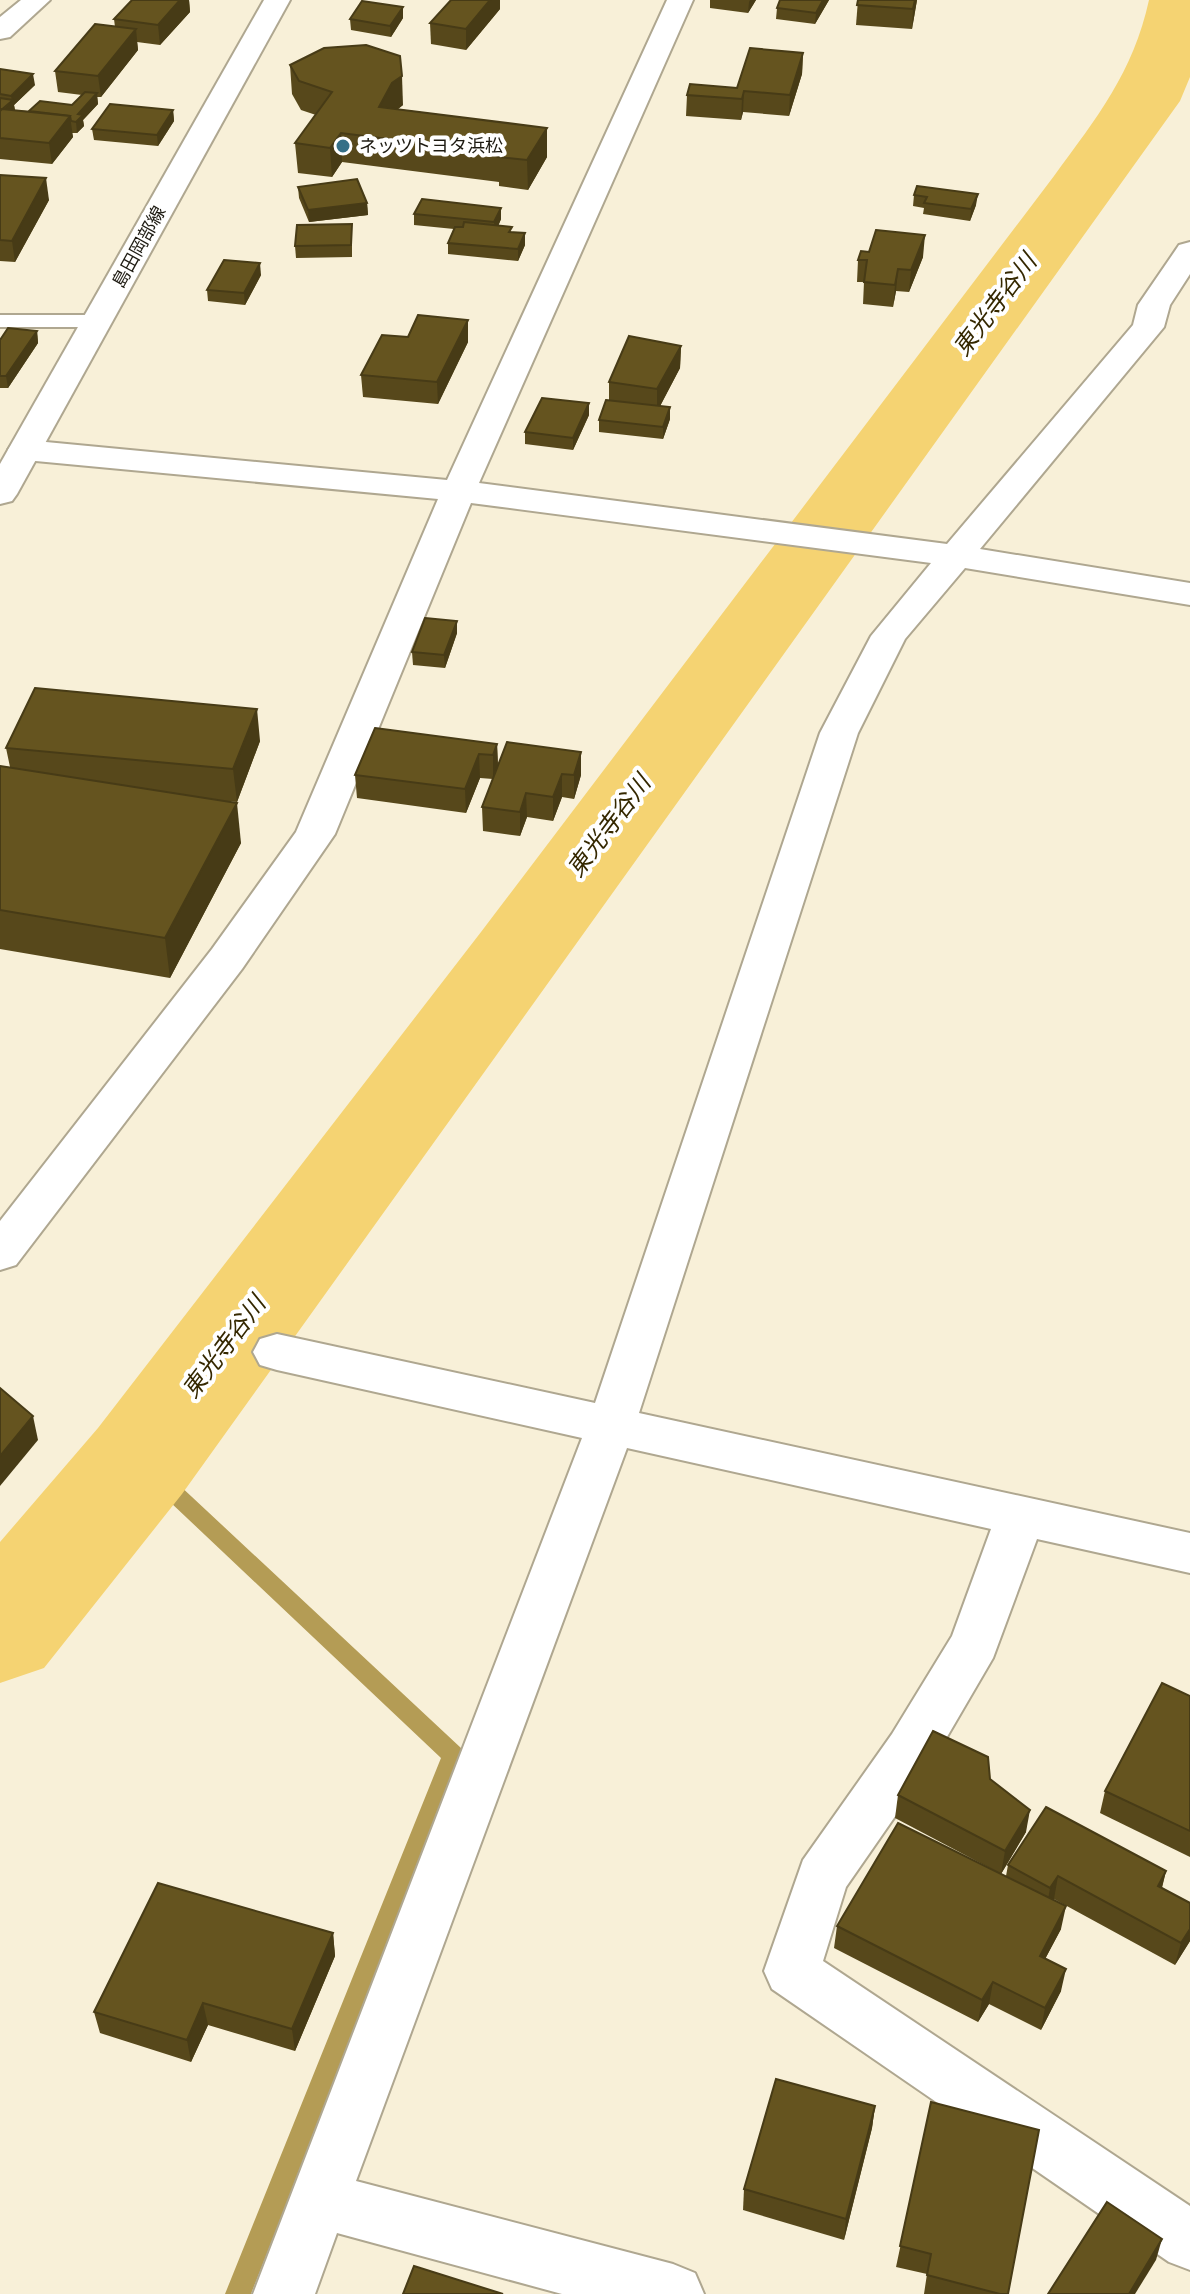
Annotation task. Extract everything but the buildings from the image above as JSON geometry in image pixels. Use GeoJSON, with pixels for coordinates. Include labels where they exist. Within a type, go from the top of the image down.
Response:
{"type":"FeatureCollection","features":[{"type":"Feature","properties":{"kind":"street"},"geometry":{"type":"LineString","coordinates":[[0,31],[37,0]]}},
{"type":"Feature","properties":{"kind":"street","name":"島田岡部線"},"geometry":{"type":"LineString","coordinates":[[0,494],[277,0]]}},
{"type":"Feature","properties":{"kind":"street"},"geometry":{"type":"LineString","coordinates":[[0,1253],[227,959],[315,834],[459,491],[680,0]]}},
{"type":"Feature","properties":{"kind":"street"},"geometry":{"type":"LineString","coordinates":[[284,2294],[611,1426],[839,733],[889,636],[1148,327],[1154,305],[1190,251]]}},
{"type":"Feature","properties":{"kind":"street"},"geometry":{"type":"LineString","coordinates":[[25,450],[459,491],[956,556],[1190,594]]}},
{"type":"Feature","properties":{"kind":"street"},"geometry":{"type":"LineString","coordinates":[[277,1352],[1190,1553]]}},
{"type":"Feature","properties":{"kind":"street"},"geometry":{"type":"LineString","coordinates":[[1021,1515],[975,1643],[911,1750],[822,1877],[792,1971],[1190,2241]]}},
{"type":"Feature","properties":{"kind":"street"},"geometry":{"type":"LineString","coordinates":[[319,2200],[673,2294]]}},
{"type":"Feature","properties":{"kind":"lane"},"geometry":{"type":"LineString","coordinates":[[0,321],[97,321]]}},
{"type":"Feature","properties":{"kind":"waterway","name":"東光寺谷川"},"geometry":{"type":"LineString","coordinates":[[0,1631],[140,1461],[517,956],[774,602],[1080,191],[1145,101],[1175,34],[1182,0]]}},
{"type":"Feature","properties":{"kind":"waterway"},"geometry":{"type":"LineString","coordinates":[[140,1461],[453,1755],[238,2294]]}},
{"type":"Feature","properties":{"kind":"place","name":"ネッツトヨタ浜松"},"geometry":{"type":"Point","coordinates":[343,146]}}]}
